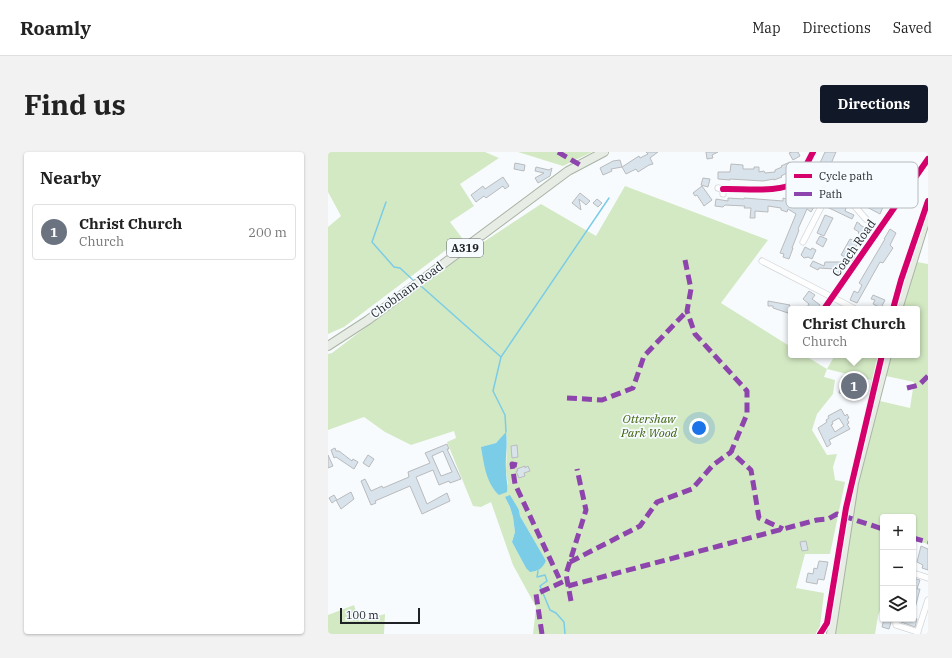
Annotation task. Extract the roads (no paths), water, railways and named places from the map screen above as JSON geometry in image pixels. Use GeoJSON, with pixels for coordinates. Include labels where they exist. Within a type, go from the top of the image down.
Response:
{"type":"FeatureCollection","features":[{"type":"Feature","properties":{"kind":"main road","name":"Chobham Road"},"geometry":{"type":"LineString","coordinates":[[328,346],[368,320],[568,171],[604,152]]}},
{"type":"Feature","properties":{"kind":"main road"},"geometry":{"type":"LineString","coordinates":[[899,306],[928,212]]}},
{"type":"Feature","properties":{"kind":"main road"},"geometry":{"type":"LineString","coordinates":[[831,634],[854,483],[886,358]]}},
{"type":"Feature","properties":{"kind":"street"},"geometry":{"type":"LineString","coordinates":[[808,162],[813,152]]}},
{"type":"Feature","properties":{"kind":"street","name":"Coach Road"},"geometry":{"type":"LineString","coordinates":[[918,173],[928,159]]}},
{"type":"Feature","properties":{"kind":"street"},"geometry":{"type":"LineString","coordinates":[[721,190],[778,189],[786,186]]}},
{"type":"Feature","properties":{"kind":"street"},"geometry":{"type":"LineString","coordinates":[[803,242],[820,208]]}},
{"type":"Feature","properties":{"kind":"street"},"geometry":{"type":"LineString","coordinates":[[856,208],[866,219]]}},
{"type":"Feature","properties":{"kind":"street","name":"Coach Road"},"geometry":{"type":"LineString","coordinates":[[826,306],[894,208]]}},
{"type":"Feature","properties":{"kind":"street"},"geometry":{"type":"LineString","coordinates":[[806,235],[813,239]]}},
{"type":"Feature","properties":{"kind":"street"},"geometry":{"type":"LineString","coordinates":[[762,260],[849,306]]}},
{"type":"Feature","properties":{"kind":"street"},"geometry":{"type":"LineString","coordinates":[[916,574],[928,578]]}},
{"type":"Feature","properties":{"kind":"street"},"geometry":{"type":"LineString","coordinates":[[896,622],[896,625],[918,633],[928,600]]}},
{"type":"Feature","properties":{"kind":"water"},"geometry":{"type":"Polygon","coordinates":[[[506,432],[507,492],[499,495],[488,479],[481,447],[496,443],[506,432]]]}},
{"type":"Feature","properties":{"kind":"water"},"geometry":{"type":"Polygon","coordinates":[[[510,495],[519,510],[520,516],[546,561],[540,569],[535,571],[530,572],[526,568],[512,542],[515,532],[513,517],[505,497],[510,495]]]}},
{"type":"Feature","properties":{"kind":"waterway"},"geometry":{"type":"LineString","coordinates":[[506,432],[505,415],[493,391],[501,357],[609,198]]}},
{"type":"Feature","properties":{"kind":"waterway"},"geometry":{"type":"LineString","coordinates":[[386,202],[372,242],[394,267],[400,268],[413,280]]}},
{"type":"Feature","properties":{"kind":"waterway"},"geometry":{"type":"LineString","coordinates":[[421,286],[501,357]]}},
{"type":"Feature","properties":{"kind":"waterway"},"geometry":{"type":"LineString","coordinates":[[538,571],[537,577],[545,575],[547,581],[540,586],[550,610],[556,613],[564,622],[565,634]]}},
{"type":"Feature","properties":{"kind":"place","name":"Christ Church"},"geometry":{"type":"Point","coordinates":[854,386]}},
{"type":"Feature","properties":{"kind":"park label","name":"Ottershaw Park Wood"},"geometry":{"type":"Point","coordinates":[649,426]}}]}
